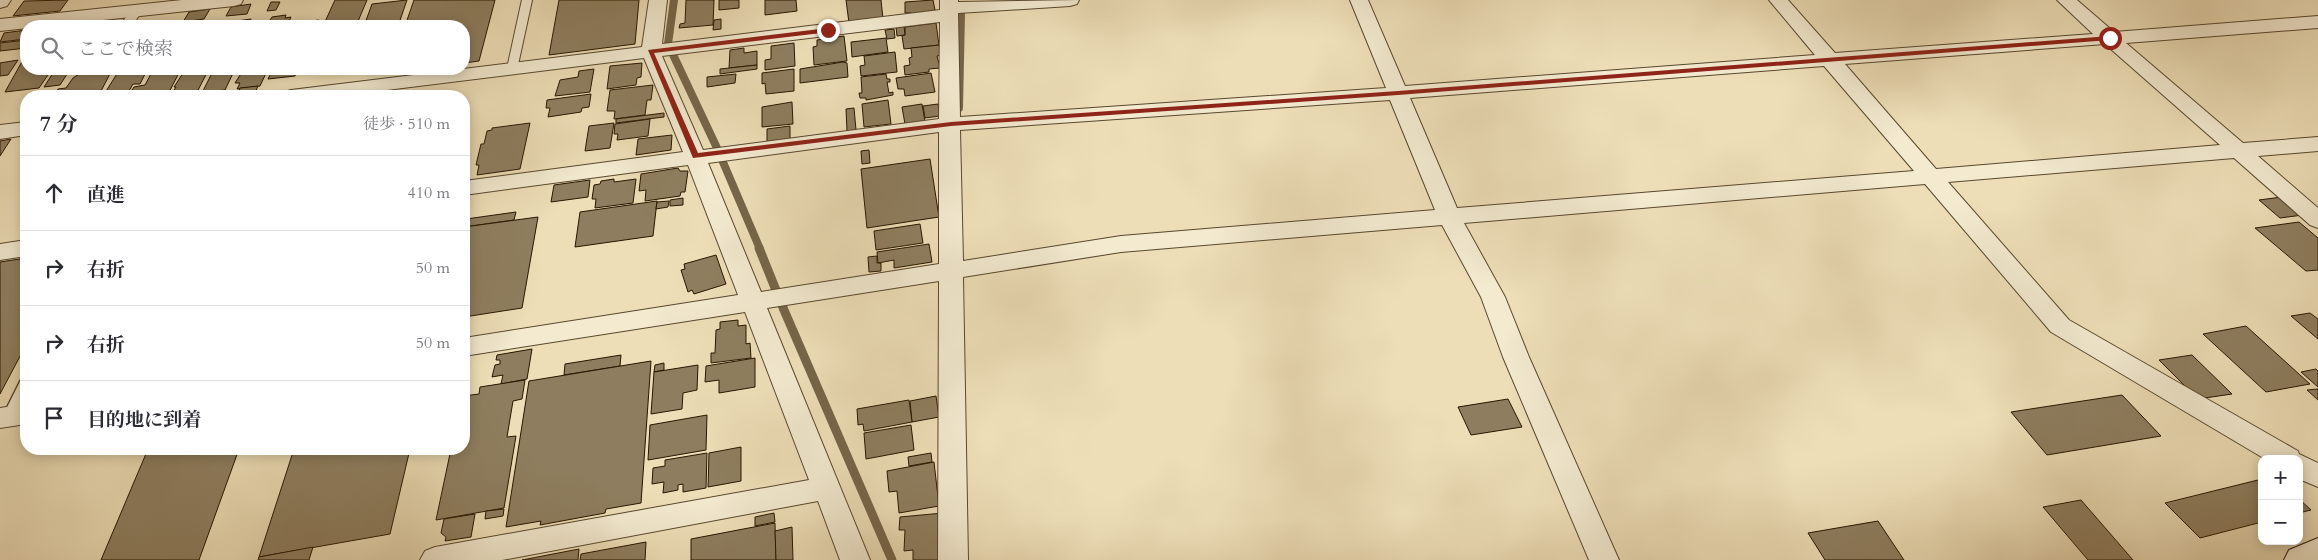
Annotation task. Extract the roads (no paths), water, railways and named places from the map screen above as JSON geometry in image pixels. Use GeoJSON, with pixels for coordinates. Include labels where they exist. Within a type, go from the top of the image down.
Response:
{"type":"FeatureCollection","features":[{"type":"Feature","properties":{"kind":"main road"},"geometry":{"type":"LineString","coordinates":[[2301,560],[2318,552]]}},
{"type":"Feature","properties":{"kind":"street"},"geometry":{"type":"LineString","coordinates":[[94,20],[131,18],[234,0]]}},
{"type":"Feature","properties":{"kind":"street"},"geometry":{"type":"LineString","coordinates":[[658,0],[665,50],[769,300],[826,488],[855,560]]}},
{"type":"Feature","properties":{"kind":"street"},"geometry":{"type":"LineString","coordinates":[[470,74],[665,50],[949,8],[1070,0]]}},
{"type":"Feature","properties":{"kind":"street"},"geometry":{"type":"LineString","coordinates":[[1358,0],[1450,218],[1492,297],[1604,560]]}},
{"type":"Feature","properties":{"kind":"street"},"geometry":{"type":"LineString","coordinates":[[1778,0],[2060,326],[2281,455]]}},
{"type":"Feature","properties":{"kind":"street"},"geometry":{"type":"LineString","coordinates":[[2066,0],[2318,220]]}},
{"type":"Feature","properties":{"kind":"street"},"geometry":{"type":"LineString","coordinates":[[949,8],[953,560]]}},
{"type":"Feature","properties":{"kind":"street"},"geometry":{"type":"LineString","coordinates":[[470,187],[709,154],[951,124],[1830,61],[2318,22]]}},
{"type":"Feature","properties":{"kind":"street"},"geometry":{"type":"LineString","coordinates":[[0,25],[20,24]]}},
{"type":"Feature","properties":{"kind":"street"},"geometry":{"type":"LineString","coordinates":[[340,90],[463,75]]}},
{"type":"Feature","properties":{"kind":"street"},"geometry":{"type":"LineString","coordinates":[[0,132],[20,130]]}},
{"type":"Feature","properties":{"kind":"street"},"geometry":{"type":"LineString","coordinates":[[470,346],[1121,244],[1930,178],[2318,144]]}},
{"type":"Feature","properties":{"kind":"street"},"geometry":{"type":"LineString","coordinates":[[0,252],[20,249]]}},
{"type":"Feature","properties":{"kind":"street"},"geometry":{"type":"LineString","coordinates":[[2303,468],[2318,476]]}},
{"type":"Feature","properties":{"kind":"street"},"geometry":{"type":"LineString","coordinates":[[435,560],[826,488]]}},
{"type":"Feature","properties":{"kind":"lane"},"geometry":{"type":"LineString","coordinates":[[512,69],[527,0]]}},
{"type":"Feature","properties":{"kind":"lane"},"geometry":{"type":"LineString","coordinates":[[12,416],[20,397]]}},
{"type":"Feature","properties":{"kind":"waterway"},"geometry":{"type":"LineString","coordinates":[[674,0],[668,44],[717,148],[760,249]]}},
{"type":"Feature","properties":{"kind":"waterway"},"geometry":{"type":"LineString","coordinates":[[959,108],[961,13]]}},
{"type":"Feature","properties":{"kind":"waterway"},"geometry":{"type":"LineString","coordinates":[[759,248],[892,560]]}}]}
